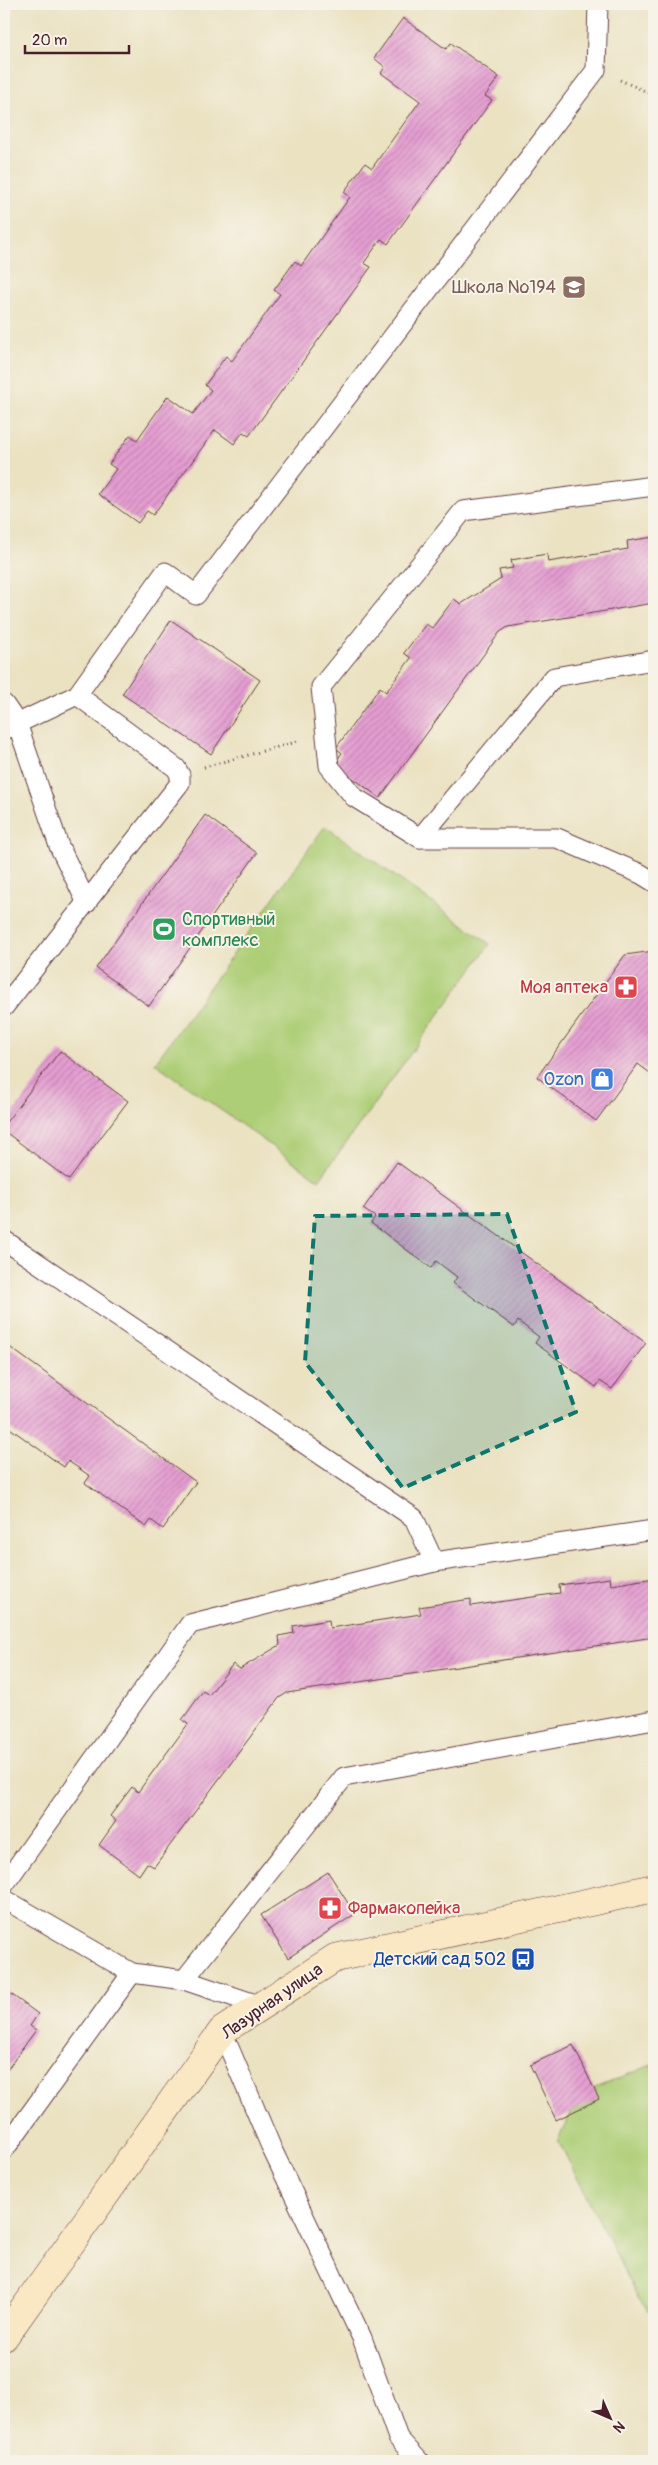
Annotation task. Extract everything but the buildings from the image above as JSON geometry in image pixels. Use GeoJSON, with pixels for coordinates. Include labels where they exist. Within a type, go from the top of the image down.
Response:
{"type":"FeatureCollection","features":[{"type":"Feature","properties":{"kind":"street","name":"Лазурная улица"},"geometry":{"type":"LineString","coordinates":[[4,2337],[222,2031],[335,1958],[654,1888]]}},
{"type":"Feature","properties":{"kind":"lane"},"geometry":{"type":"LineString","coordinates":[[10,726],[76,695],[165,572],[196,595],[596,70],[598,4]]}},
{"type":"Feature","properties":{"kind":"lane"},"geometry":{"type":"LineString","coordinates":[[654,486],[463,511],[320,687],[329,766],[354,797],[420,838],[558,838],[641,874],[654,882]]}},
{"type":"Feature","properties":{"kind":"lane"},"geometry":{"type":"LineString","coordinates":[[420,838],[554,677],[654,660]]}},
{"type":"Feature","properties":{"kind":"lane"},"geometry":{"type":"LineString","coordinates":[[4,1008],[180,783],[180,775],[176,768],[76,695]]}},
{"type":"Feature","properties":{"kind":"lane"},"geometry":{"type":"LineString","coordinates":[[4,704],[10,726],[59,846],[86,902]]}},
{"type":"Feature","properties":{"kind":"lane"},"geometry":{"type":"LineString","coordinates":[[4,1240],[414,1518],[434,1562]]}},
{"type":"Feature","properties":{"kind":"lane"},"geometry":{"type":"LineString","coordinates":[[4,1885],[190,1624],[434,1562],[654,1530]]}},
{"type":"Feature","properties":{"kind":"lane"},"geometry":{"type":"LineString","coordinates":[[184,1980],[344,1777],[654,1720]]}},
{"type":"Feature","properties":{"kind":"lane"},"geometry":{"type":"LineString","coordinates":[[4,1899],[132,1973],[184,1980],[261,2006]]}},
{"type":"Feature","properties":{"kind":"lane"},"geometry":{"type":"LineString","coordinates":[[4,2150],[132,1973]]}},
{"type":"Feature","properties":{"kind":"lane"},"geometry":{"type":"LineString","coordinates":[[222,2031],[272,2149],[362,2338],[398,2438],[419,2461]]}},
{"type":"Feature","properties":{"kind":"path"},"geometry":{"type":"LineString","coordinates":[[596,70],[654,95]]}},
{"type":"Feature","properties":{"kind":"path"},"geometry":{"type":"LineString","coordinates":[[180,775],[234,758],[325,734]]}},
{"type":"Feature","properties":{"kind":"highlighted area"},"geometry":{"type":"Polygon","coordinates":[[[507,1214],[576,1412],[403,1488],[305,1362],[315,1216],[507,1214]]]}},
{"type":"Feature","properties":{"kind":"green space"},"geometry":{"type":"Polygon","coordinates":[[[325,826],[490,944],[319,1180],[155,1063],[325,826]]]}},
{"type":"Feature","properties":{"kind":"green space"},"geometry":{"type":"Polygon","coordinates":[[[654,2064],[654,2318],[638,2298],[558,2140],[580,2094],[654,2064]]]}},
{"type":"Feature","properties":{"kind":"place","name":"Школа №194"},"geometry":{"type":"Point","coordinates":[574,287]}},
{"type":"Feature","properties":{"kind":"place","name":"Спортивный комплекс"},"geometry":{"type":"Point","coordinates":[164,929]}},
{"type":"Feature","properties":{"kind":"place","name":"Моя аптека"},"geometry":{"type":"Point","coordinates":[626,987]}},
{"type":"Feature","properties":{"kind":"place","name":"Ozon"},"geometry":{"type":"Point","coordinates":[602,1079]}},
{"type":"Feature","properties":{"kind":"place","name":"Фармакопейка"},"geometry":{"type":"Point","coordinates":[330,1908]}},
{"type":"Feature","properties":{"kind":"place","name":"Детский сад 502"},"geometry":{"type":"Point","coordinates":[523,1959]}}]}
